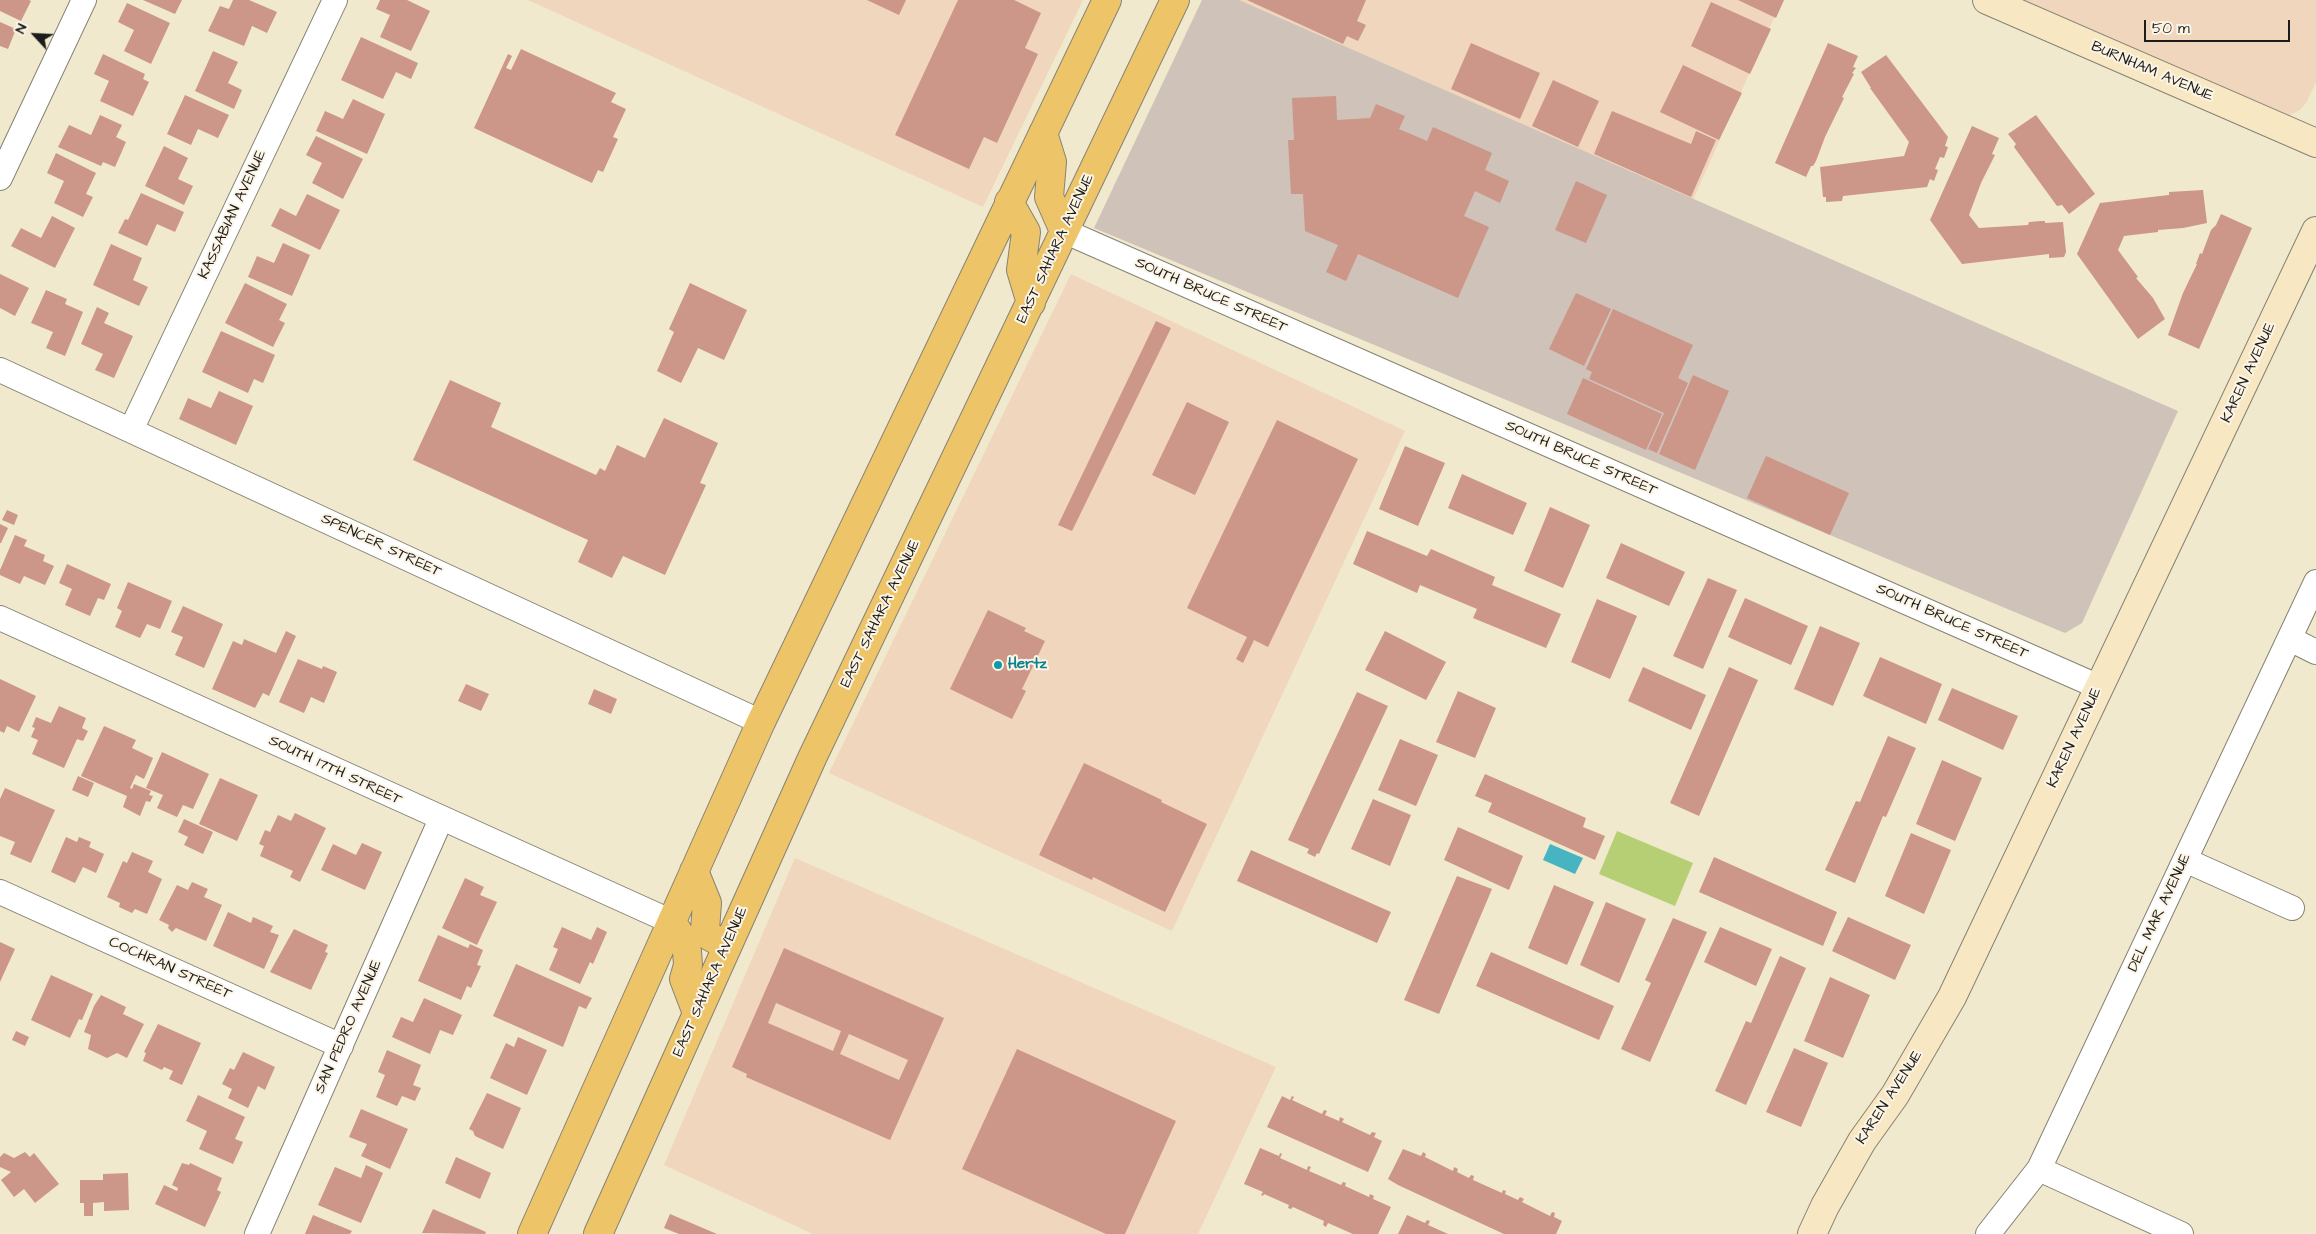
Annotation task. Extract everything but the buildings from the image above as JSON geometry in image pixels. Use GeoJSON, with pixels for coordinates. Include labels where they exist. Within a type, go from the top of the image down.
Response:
{"type":"FeatureCollection","features":[{"type":"Feature","properties":{"kind":"main road"},"geometry":{"type":"LineString","coordinates":[[532,1234],[761,722],[1107,0]]}},
{"type":"Feature","properties":{"kind":"main road","name":"EAST SAHARA AVENUE"},"geometry":{"type":"LineString","coordinates":[[598,1234],[809,764],[1175,0]]}},
{"type":"Feature","properties":{"kind":"main road"},"geometry":{"type":"LineString","coordinates":[[1043,133],[1052,162],[1049,197],[1064,231]]}},
{"type":"Feature","properties":{"kind":"main road"},"geometry":{"type":"LineString","coordinates":[[1009,202],[1026,232],[1021,270],[1030,303]]}},
{"type":"Feature","properties":{"kind":"main road"},"geometry":{"type":"LineString","coordinates":[[694,871],[707,903],[705,930],[709,936],[727,946]]}},
{"type":"Feature","properties":{"kind":"main road"},"geometry":{"type":"LineString","coordinates":[[672,922],[683,940],[687,951],[688,964],[684,979],[697,1013]]}},
{"type":"Feature","properties":{"kind":"street"},"geometry":{"type":"LineString","coordinates":[[0,178],[84,0]]}},
{"type":"Feature","properties":{"kind":"street","name":"KASSABIAN AVENUE"},"geometry":{"type":"LineString","coordinates":[[131,430],[335,0]]}},
{"type":"Feature","properties":{"kind":"street","name":"BURNHAM AVENUE"},"geometry":{"type":"LineString","coordinates":[[1987,0],[2316,143]]}},
{"type":"Feature","properties":{"kind":"street","name":"SOUTH BRUCE STREET"},"geometry":{"type":"LineString","coordinates":[[1064,231],[2099,687]]}},
{"type":"Feature","properties":{"kind":"street","name":"KAREN AVENUE"},"geometry":{"type":"LineString","coordinates":[[1812,1234],[1825,1206],[1862,1141],[1895,1095],[1952,997],[2316,231]]}},
{"type":"Feature","properties":{"kind":"street","name":"SPENCER STREET"},"geometry":{"type":"LineString","coordinates":[[0,370],[761,722]]}},
{"type":"Feature","properties":{"kind":"street","name":"DEL MAR AVENUE"},"geometry":{"type":"LineString","coordinates":[[1988,1234],[2039,1169],[2316,582]]}},
{"type":"Feature","properties":{"kind":"street","name":"SOUTH 17TH STREET"},"geometry":{"type":"LineString","coordinates":[[0,618],[672,922]]}},
{"type":"Feature","properties":{"kind":"street"},"geometry":{"type":"LineString","coordinates":[[2290,639],[2316,652]]}},
{"type":"Feature","properties":{"kind":"street","name":"SAN PEDRO AVENUE"},"geometry":{"type":"LineString","coordinates":[[257,1234],[441,819]]}},
{"type":"Feature","properties":{"kind":"street"},"geometry":{"type":"LineString","coordinates":[[2185,860],[2292,908]]}},
{"type":"Feature","properties":{"kind":"street","name":"COCHRAN STREET"},"geometry":{"type":"LineString","coordinates":[[0,892],[341,1046]]}},
{"type":"Feature","properties":{"kind":"street"},"geometry":{"type":"LineString","coordinates":[[2039,1169],[2180,1234]]}},
{"type":"Feature","properties":{"kind":"shaded area"},"geometry":{"type":"Polygon","coordinates":[[[528,0],[1083,0],[983,207],[528,0]]]}},
{"type":"Feature","properties":{"kind":"shaded area"},"geometry":{"type":"Polygon","coordinates":[[[1202,0],[1239,0],[2178,411],[2082,623],[2065,633],[1094,228],[1202,0]]]}},
{"type":"Feature","properties":{"kind":"shaded area"},"geometry":{"type":"Polygon","coordinates":[[[1239,0],[1782,0],[1693,200],[1239,0]]]}},
{"type":"Feature","properties":{"kind":"shaded area"},"geometry":{"type":"Polygon","coordinates":[[[2020,0],[2316,0],[2316,82],[2306,103],[2300,110],[2286,117],[2020,0]]]}},
{"type":"Feature","properties":{"kind":"shaded area"},"geometry":{"type":"Polygon","coordinates":[[[1071,274],[1405,431],[1172,931],[829,773],[1071,274]]]}},
{"type":"Feature","properties":{"kind":"shaded area"},"geometry":{"type":"Polygon","coordinates":[[[795,858],[1276,1067],[1198,1234],[813,1234],[664,1165],[795,858]]]}},
{"type":"Feature","properties":{"kind":"green space"},"geometry":{"type":"Polygon","coordinates":[[[1617,831],[1693,863],[1675,906],[1599,874],[1617,831]]]}},
{"type":"Feature","properties":{"kind":"water"},"geometry":{"type":"Polygon","coordinates":[[[1550,844],[1583,858],[1575,874],[1543,860],[1550,844]]]}},
{"type":"Feature","properties":{"kind":"place","name":"Hertz"},"geometry":{"type":"Point","coordinates":[998,665]}}]}
